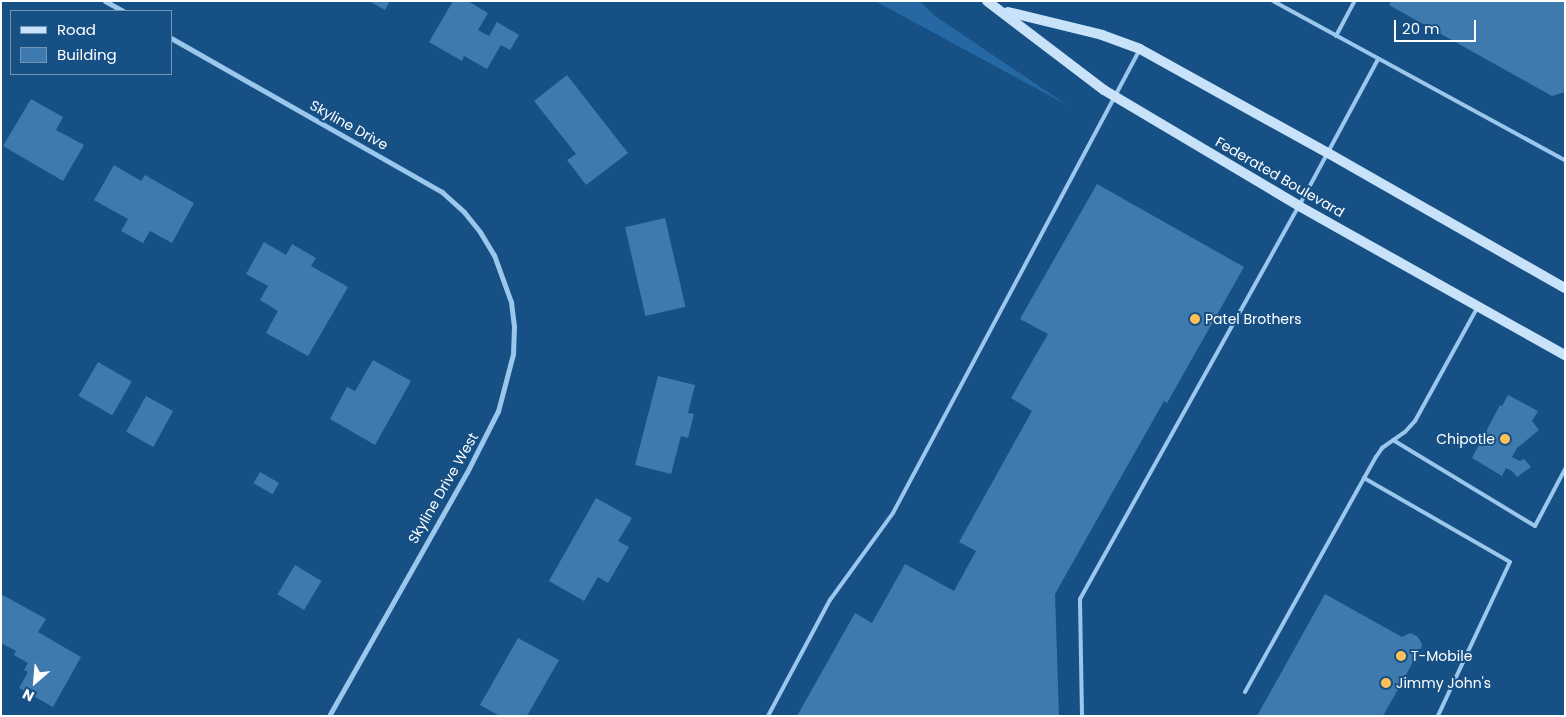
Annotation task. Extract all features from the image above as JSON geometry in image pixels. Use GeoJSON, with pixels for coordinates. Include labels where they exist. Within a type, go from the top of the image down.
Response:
{"type":"FeatureCollection","features":[{"type":"Feature","properties":{"kind":"main road","name":"Federated Boulevard"},"geometry":{"type":"LineString","coordinates":[[990,3],[1015,15],[1102,35],[1140,49],[1328,153],[1565,288]]}},
{"type":"Feature","properties":{"kind":"main road","name":"Federated Boulevard"},"geometry":{"type":"LineString","coordinates":[[990,3],[1115,96],[1299,206],[1565,356]]}},
{"type":"Feature","properties":{"kind":"street"},"geometry":{"type":"LineString","coordinates":[[105,1],[121,10]]}},
{"type":"Feature","properties":{"kind":"street","name":"Skyline Drive"},"geometry":{"type":"LineString","coordinates":[[172,39],[442,192],[464,212],[494,255]]}},
{"type":"Feature","properties":{"kind":"street","name":"Skyline Drive West"},"geometry":{"type":"LineString","coordinates":[[329,716],[417,556],[467,472],[498,411],[513,354],[514,326],[511,302],[494,255]]}},
{"type":"Feature","properties":{"kind":"lane"},"geometry":{"type":"LineString","coordinates":[[1272,1],[1565,160]]}},
{"type":"Feature","properties":{"kind":"lane"},"geometry":{"type":"LineString","coordinates":[[1336,36],[1355,1]]}},
{"type":"Feature","properties":{"kind":"lane"},"geometry":{"type":"LineString","coordinates":[[768,716],[830,600],[893,513],[1140,49]]}},
{"type":"Feature","properties":{"kind":"lane"},"geometry":{"type":"LineString","coordinates":[[1082,716],[1080,599],[1299,206],[1378,59]]}},
{"type":"Feature","properties":{"kind":"lane"},"geometry":{"type":"LineString","coordinates":[[1245,692],[1382,448],[1406,432],[1415,421],[1478,306]]}},
{"type":"Feature","properties":{"kind":"lane"},"geometry":{"type":"LineString","coordinates":[[1393,440],[1535,526],[1565,469]]}},
{"type":"Feature","properties":{"kind":"lane"},"geometry":{"type":"LineString","coordinates":[[1364,478],[1510,562],[1438,716]]}},
{"type":"Feature","properties":{"kind":"shaded area"},"geometry":{"type":"Polygon","coordinates":[[[875,1],[920,1],[935,16],[1067,105],[875,1]]]}},
{"type":"Feature","properties":{"kind":"building"},"geometry":{"type":"Polygon","coordinates":[[[369,1],[390,1],[385,10],[369,1]]]}},
{"type":"Feature","properties":{"kind":"building"},"geometry":{"type":"Polygon","coordinates":[[[453,1],[468,1],[488,13],[478,30],[489,36],[497,22],[519,35],[510,50],[501,45],[487,69],[464,56],[462,61],[429,42],[453,1]]]}},
{"type":"Feature","properties":{"kind":"building"},"geometry":{"type":"Polygon","coordinates":[[[1391,1],[1565,1],[1565,92],[1552,96],[1389,5],[1391,1]]]}},
{"type":"Feature","properties":{"kind":"building"},"geometry":{"type":"Polygon","coordinates":[[[567,75],[628,153],[586,185],[567,160],[576,154],[534,101],[567,75]]]}},
{"type":"Feature","properties":{"kind":"building"},"geometry":{"type":"Polygon","coordinates":[[[31,99],[63,117],[56,130],[84,145],[63,181],[3,146],[31,99]]]}},
{"type":"Feature","properties":{"kind":"building"},"geometry":{"type":"Polygon","coordinates":[[[114,165],[141,181],[145,175],[194,203],[172,243],[150,231],[143,243],[121,231],[128,219],[94,200],[114,165]]]}},
{"type":"Feature","properties":{"kind":"building"},"geometry":{"type":"Polygon","coordinates":[[[1097,184],[1244,267],[1167,403],[1164,401],[1055,594],[1059,716],[797,716],[855,613],[872,623],[905,564],[954,591],[976,551],[959,542],[1032,411],[1011,398],[1048,334],[1020,319],[1097,184]]]}},
{"type":"Feature","properties":{"kind":"building"},"geometry":{"type":"Polygon","coordinates":[[[665,218],[685,307],[646,316],[625,227],[665,218]]]}},
{"type":"Feature","properties":{"kind":"building"},"geometry":{"type":"Polygon","coordinates":[[[264,242],[286,255],[292,244],[316,258],[311,266],[348,287],[308,356],[266,333],[278,311],[260,300],[268,286],[246,274],[264,242]]]}},
{"type":"Feature","properties":{"kind":"building"},"geometry":{"type":"Polygon","coordinates":[[[373,360],[411,381],[375,445],[330,419],[347,387],[355,391],[373,360]]]}},
{"type":"Feature","properties":{"kind":"building"},"geometry":{"type":"Polygon","coordinates":[[[98,362],[132,382],[112,415],[79,396],[98,362]]]}},
{"type":"Feature","properties":{"kind":"building"},"geometry":{"type":"Polygon","coordinates":[[[658,376],[695,385],[688,413],[694,414],[688,438],[681,436],[671,474],[635,465],[658,376]]]}},
{"type":"Feature","properties":{"kind":"building","name":"Chipotle"},"geometry":{"type":"Polygon","coordinates":[[[1508,395],[1538,411],[1532,421],[1539,430],[1517,448],[1512,457],[1520,461],[1524,459],[1531,467],[1517,477],[1506,468],[1502,476],[1472,458],[1500,405],[1502,406],[1508,395]]]}},
{"type":"Feature","properties":{"kind":"building"},"geometry":{"type":"Polygon","coordinates":[[[146,396],[173,411],[153,447],[126,432],[146,396]]]}},
{"type":"Feature","properties":{"kind":"building"},"geometry":{"type":"Polygon","coordinates":[[[260,472],[279,483],[273,494],[253,483],[260,472]]]}},
{"type":"Feature","properties":{"kind":"building"},"geometry":{"type":"Polygon","coordinates":[[[596,498],[632,518],[618,541],[629,547],[608,583],[598,577],[584,601],[549,581],[596,498]]]}},
{"type":"Feature","properties":{"kind":"building"},"geometry":{"type":"Polygon","coordinates":[[[295,565],[322,581],[304,610],[277,594],[295,565]]]}},
{"type":"Feature","properties":{"kind":"building"},"geometry":{"type":"Polygon","coordinates":[[[1,594],[46,619],[38,632],[81,657],[53,707],[19,688],[28,672],[24,670],[28,663],[14,655],[16,651],[1,643],[1,594]]]}},
{"type":"Feature","properties":{"kind":"building"},"geometry":{"type":"Polygon","coordinates":[[[1325,594],[1402,637],[1410,633],[1417,636],[1422,646],[1383,716],[1257,716],[1325,594]]]}},
{"type":"Feature","properties":{"kind":"building"},"geometry":{"type":"Polygon","coordinates":[[[518,638],[559,660],[527,716],[500,716],[480,705],[518,638]]]}},
{"type":"Feature","properties":{"kind":"place","name":"Patel Brothers"},"geometry":{"type":"Point","coordinates":[1195,319]}},
{"type":"Feature","properties":{"kind":"place","name":"Chipotle"},"geometry":{"type":"Point","coordinates":[1505,439]}},
{"type":"Feature","properties":{"kind":"place","name":"T-Mobile"},"geometry":{"type":"Point","coordinates":[1401,656]}},
{"type":"Feature","properties":{"kind":"place","name":"Jimmy John's"},"geometry":{"type":"Point","coordinates":[1386,683]}}]}
